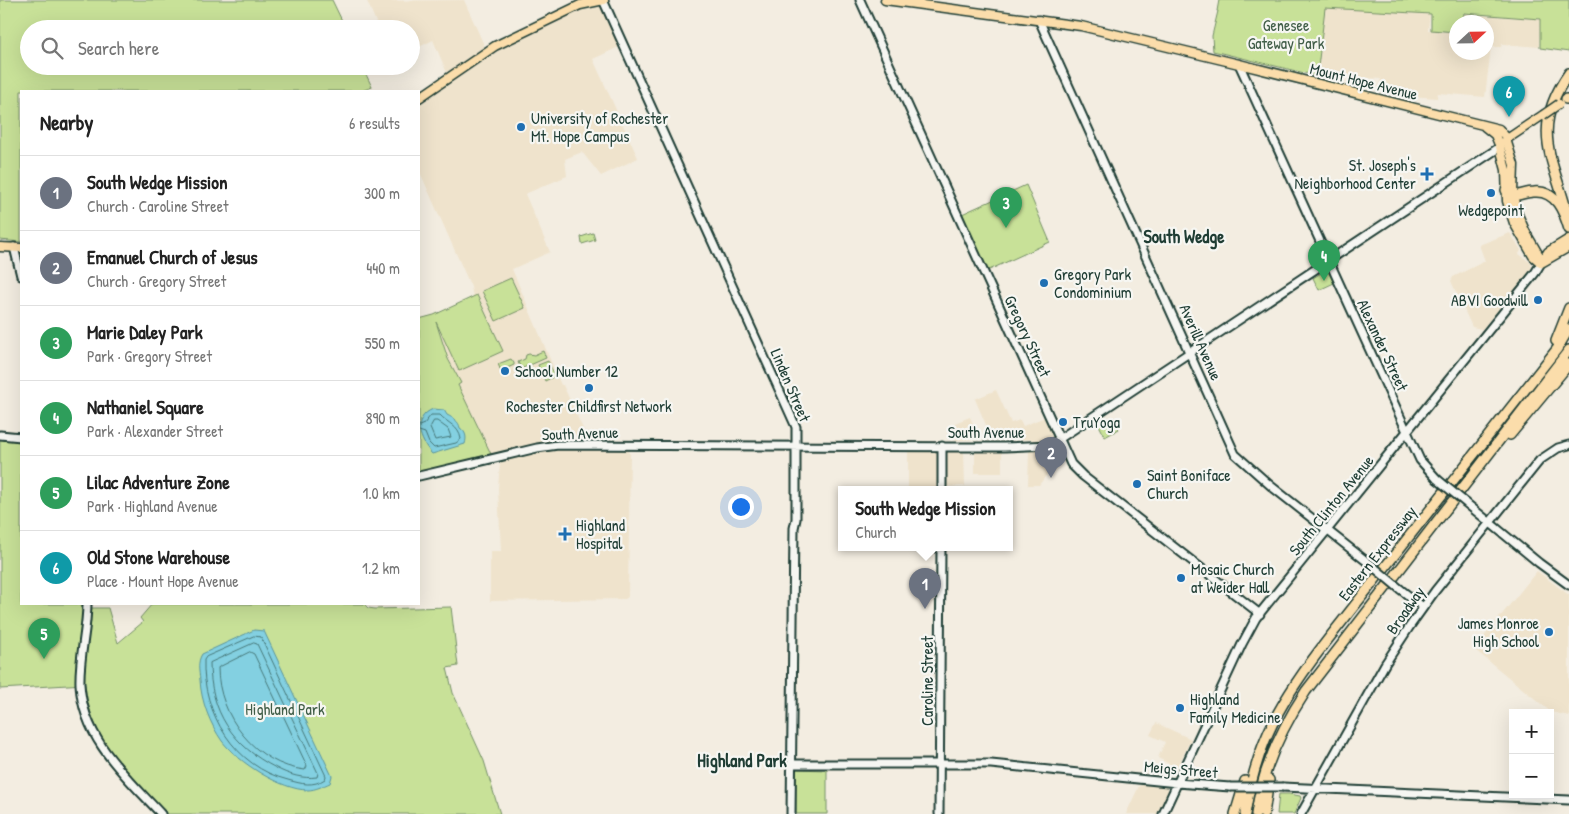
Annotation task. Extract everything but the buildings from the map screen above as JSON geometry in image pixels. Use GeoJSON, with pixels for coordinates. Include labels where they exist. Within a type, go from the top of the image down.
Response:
{"type":"FeatureCollection","features":[{"type":"Feature","properties":{"kind":"highway"},"geometry":{"type":"LineString","coordinates":[[1569,73],[1559,89],[1553,104],[1548,123],[1547,139],[1549,157],[1569,220]]}},
{"type":"Feature","properties":{"kind":"highway"},"geometry":{"type":"LineString","coordinates":[[1510,193],[1536,192],[1548,195],[1560,206],[1569,229]]}},
{"type":"Feature","properties":{"kind":"highway"},"geometry":{"type":"LineString","coordinates":[[1536,375],[1557,340],[1569,308]]}},
{"type":"Feature","properties":{"kind":"highway","name":"Eastern Expressway"},"geometry":{"type":"LineString","coordinates":[[1245,814],[1253,773],[1271,724],[1283,701],[1308,665],[1567,333]]}},
{"type":"Feature","properties":{"kind":"highway","name":"Eastern Expressway"},"geometry":{"type":"LineString","coordinates":[[1256,814],[1264,775],[1280,735],[1315,677],[1452,504],[1507,429],[1569,350]]}},
{"type":"Feature","properties":{"kind":"highway"},"geometry":{"type":"LineString","coordinates":[[1452,504],[1569,364]]}},
{"type":"Feature","properties":{"kind":"highway"},"geometry":{"type":"LineString","coordinates":[[1235,814],[1252,763],[1271,724]]}},
{"type":"Feature","properties":{"kind":"highway"},"geometry":{"type":"LineString","coordinates":[[1264,814],[1270,775],[1280,735]]}},
{"type":"Feature","properties":{"kind":"main road"},"geometry":{"type":"LineString","coordinates":[[420,97],[495,46],[572,8],[588,2],[603,0]]}},
{"type":"Feature","properties":{"kind":"main road","name":"Mount Hope Avenue"},"geometry":{"type":"LineString","coordinates":[[885,0],[1081,26],[1500,130],[1506,139]]}},
{"type":"Feature","properties":{"kind":"main road","name":"South Avenue"},"geometry":{"type":"LineString","coordinates":[[1500,147],[1506,139],[1566,99]]}},
{"type":"Feature","properties":{"kind":"main road"},"geometry":{"type":"LineString","coordinates":[[1482,126],[1495,135],[1506,167],[1510,193],[1520,221],[1539,255],[1541,263]]}},
{"type":"Feature","properties":{"kind":"main road"},"geometry":{"type":"LineString","coordinates":[[1506,139],[1514,167],[1510,193]]}},
{"type":"Feature","properties":{"kind":"main road","name":"South Clinton Avenue"},"geometry":{"type":"LineString","coordinates":[[1541,263],[1566,245]]}},
{"type":"Feature","properties":{"kind":"main road"},"geometry":{"type":"LineString","coordinates":[[0,247],[18,248]]}},
{"type":"Feature","properties":{"kind":"street","name":"Linden Street"},"geometry":{"type":"LineString","coordinates":[[603,0],[796,427],[791,814]]}},
{"type":"Feature","properties":{"kind":"street","name":"Gregory Street"},"geometry":{"type":"LineString","coordinates":[[860,0],[1071,464],[1078,472],[1260,614]]}},
{"type":"Feature","properties":{"kind":"street","name":"Averill Avenue"},"geometry":{"type":"LineString","coordinates":[[1039,20],[1237,456],[1423,607]]}},
{"type":"Feature","properties":{"kind":"street","name":"Alexander Street"},"geometry":{"type":"LineString","coordinates":[[1239,64],[1420,460],[1437,479],[1539,563],[1569,585]]}},
{"type":"Feature","properties":{"kind":"street","name":"South Avenue"},"geometry":{"type":"LineString","coordinates":[[420,476],[550,446],[1050,445],[1500,147]]}},
{"type":"Feature","properties":{"kind":"street"},"geometry":{"type":"LineString","coordinates":[[18,248],[20,267]]}},
{"type":"Feature","properties":{"kind":"street","name":"South Clinton Avenue"},"geometry":{"type":"LineString","coordinates":[[1163,814],[1242,644],[1260,614],[1535,273],[1541,263]]}},
{"type":"Feature","properties":{"kind":"street"},"geometry":{"type":"LineString","coordinates":[[0,435],[20,437]]}},
{"type":"Feature","properties":{"kind":"street","name":"Broadway"},"geometry":{"type":"LineString","coordinates":[[1301,814],[1385,664],[1423,607],[1540,460],[1566,445]]}},
{"type":"Feature","properties":{"kind":"street"},"geometry":{"type":"LineString","coordinates":[[942,446],[942,486]]}},
{"type":"Feature","properties":{"kind":"street","name":"Caroline Street"},"geometry":{"type":"LineString","coordinates":[[939,814],[941,551]]}},
{"type":"Feature","properties":{"kind":"street"},"geometry":{"type":"LineString","coordinates":[[88,605],[80,684],[89,723],[109,758],[161,814]]}},
{"type":"Feature","properties":{"kind":"street","name":"Meigs Street"},"geometry":{"type":"LineString","coordinates":[[792,764],[991,764],[1230,787],[1315,788],[1569,800]]}},
{"type":"Feature","properties":{"kind":"shaded area","name":"University of Rochester Mt. Hope Campus"},"geometry":{"type":"Polygon","coordinates":[[[464,0],[488,54],[561,17],[600,0],[621,46],[593,59],[638,158],[601,176],[582,152],[565,159],[567,176],[525,194],[550,252],[512,269],[561,385],[563,385],[588,440],[549,441],[491,454],[457,384],[460,382],[448,359],[434,315],[473,297],[471,287],[420,172],[420,102],[450,80],[433,40],[420,46],[420,20],[375,20],[367,1],[464,0]]]}},
{"type":"Feature","properties":{"kind":"shaded area"},"geometry":{"type":"Polygon","coordinates":[[[1324,8],[1430,14],[1428,30],[1449,32],[1449,60],[1489,60],[1485,97],[1438,93],[1437,98],[1397,95],[1397,90],[1378,88],[1381,79],[1318,74],[1324,8]]]}},
{"type":"Feature","properties":{"kind":"shaded area"},"geometry":{"type":"Polygon","coordinates":[[[1494,16],[1540,19],[1539,47],[1502,44],[1501,47],[1494,47],[1494,16]]]}},
{"type":"Feature","properties":{"kind":"shaded area"},"geometry":{"type":"Polygon","coordinates":[[[1510,233],[1521,250],[1519,254],[1531,263],[1532,271],[1482,329],[1472,327],[1451,281],[1453,277],[1485,261],[1479,245],[1510,233]]]}},
{"type":"Feature","properties":{"kind":"shaded area"},"geometry":{"type":"Polygon","coordinates":[[[996,390],[1011,423],[1020,420],[1023,426],[1045,417],[1053,434],[1049,439],[992,439],[975,399],[996,390]]]}},
{"type":"Feature","properties":{"kind":"shaded area"},"geometry":{"type":"Polygon","coordinates":[[[970,417],[979,439],[956,440],[955,423],[970,417]]]}},
{"type":"Feature","properties":{"kind":"shaded area"},"geometry":{"type":"Polygon","coordinates":[[[1056,447],[1061,456],[1039,485],[1028,485],[1029,451],[1056,447]]]}},
{"type":"Feature","properties":{"kind":"shaded area","name":"Highland Hospital"},"geometry":{"type":"Polygon","coordinates":[[[626,449],[630,454],[628,597],[625,599],[490,601],[490,551],[501,551],[498,489],[500,462],[551,450],[626,449]]]}},
{"type":"Feature","properties":{"kind":"shaded area"},"geometry":{"type":"Polygon","coordinates":[[[908,450],[964,450],[965,486],[908,486],[908,450]]]}},
{"type":"Feature","properties":{"kind":"shaded area"},"geometry":{"type":"Polygon","coordinates":[[[975,450],[1002,451],[1002,473],[975,473],[975,450]]]}},
{"type":"Feature","properties":{"kind":"shaded area"},"geometry":{"type":"Polygon","coordinates":[[[1537,571],[1569,595],[1569,716],[1554,713],[1554,709],[1547,709],[1474,649],[1537,571]]]}},
{"type":"Feature","properties":{"kind":"shaded area"},"geometry":{"type":"Polygon","coordinates":[[[1156,723],[1191,739],[1177,768],[1158,758],[1165,742],[1150,735],[1156,723]]]}},
{"type":"Feature","properties":{"kind":"shaded area"},"geometry":{"type":"Polygon","coordinates":[[[1146,784],[1166,786],[1168,788],[1168,792],[1157,814],[1126,814],[1139,786],[1146,784]]]}},
{"type":"Feature","properties":{"kind":"green space"},"geometry":{"type":"Polygon","coordinates":[[[0,0],[332,0],[342,20],[20,20],[20,75],[366,75],[372,87],[364,90],[20,90],[20,242],[0,240],[0,0]]]}},
{"type":"Feature","properties":{"kind":"green space","name":"Genesee Gateway Park"},"geometry":{"type":"Polygon","coordinates":[[[1219,0],[1569,0],[1569,52],[1540,48],[1540,19],[1464,13],[1464,15],[1449,15],[1449,31],[1431,30],[1431,14],[1325,8],[1317,76],[1213,51],[1212,36],[1219,0]]]}},
{"type":"Feature","properties":{"kind":"green space"},"geometry":{"type":"Polygon","coordinates":[[[1026,185],[1050,242],[987,271],[962,214],[1026,185]]]}},
{"type":"Feature","properties":{"kind":"green space"},"geometry":{"type":"Polygon","coordinates":[[[593,233],[595,240],[582,244],[581,237],[593,233]]]}},
{"type":"Feature","properties":{"kind":"green space"},"geometry":{"type":"Polygon","coordinates":[[[1326,270],[1329,271],[1334,283],[1319,290],[1313,278],[1326,270]]]}},
{"type":"Feature","properties":{"kind":"green space"},"geometry":{"type":"Polygon","coordinates":[[[511,278],[525,308],[496,321],[482,291],[511,278]]]}},
{"type":"Feature","properties":{"kind":"green space"},"geometry":{"type":"Polygon","coordinates":[[[477,295],[503,351],[459,371],[436,322],[448,359],[461,383],[458,385],[491,454],[420,472],[420,319],[434,315],[477,295]]]}},
{"type":"Feature","properties":{"kind":"green space"},"geometry":{"type":"Polygon","coordinates":[[[543,351],[546,358],[521,369],[518,362],[525,359],[526,355],[534,355],[543,351]]]}},
{"type":"Feature","properties":{"kind":"green space"},"geometry":{"type":"Polygon","coordinates":[[[511,359],[514,365],[501,371],[498,364],[511,359]]]}},
{"type":"Feature","properties":{"kind":"green space"},"geometry":{"type":"Polygon","coordinates":[[[548,361],[555,376],[545,381],[538,365],[548,361]]]}},
{"type":"Feature","properties":{"kind":"green space"},"geometry":{"type":"Polygon","coordinates":[[[1105,416],[1110,426],[1116,424],[1119,429],[1105,437],[1097,421],[1105,416]]]}},
{"type":"Feature","properties":{"kind":"green space","name":"Highland Park"},"geometry":{"type":"Polygon","coordinates":[[[0,439],[20,441],[20,605],[84,605],[84,608],[108,608],[118,643],[143,622],[140,618],[151,605],[365,605],[368,608],[375,609],[451,607],[458,666],[447,668],[453,693],[484,761],[500,814],[167,814],[125,771],[103,741],[89,705],[85,684],[0,689],[0,439]]]}},
{"type":"Feature","properties":{"kind":"green space"},"geometry":{"type":"Polygon","coordinates":[[[796,769],[827,770],[827,814],[796,814],[796,769]]]}},
{"type":"Feature","properties":{"kind":"green space"},"geometry":{"type":"Polygon","coordinates":[[[1279,794],[1300,796],[1301,798],[1294,814],[1277,814],[1279,794]]]}},
{"type":"Feature","properties":{"kind":"water"},"geometry":{"type":"Polygon","coordinates":[[[433,409],[444,410],[447,415],[457,422],[466,435],[465,444],[432,454],[421,436],[420,424],[426,413],[433,409]]]}},
{"type":"Feature","properties":{"kind":"water"},"geometry":{"type":"Polygon","coordinates":[[[254,630],[264,631],[332,776],[330,783],[308,790],[297,789],[273,780],[238,758],[222,741],[214,727],[202,696],[199,670],[200,657],[202,654],[254,630]]]}},
{"type":"Feature","properties":{"kind":"place","name":"Old Stone Warehouse"},"geometry":{"type":"Point","coordinates":[1509,117]}},
{"type":"Feature","properties":{"kind":"place","name":"University of Rochester Mt. Hope Campus"},"geometry":{"type":"Point","coordinates":[521,127]}},
{"type":"Feature","properties":{"kind":"place","name":"St. Joseph's Neighborhood Center"},"geometry":{"type":"Point","coordinates":[1427,174]}},
{"type":"Feature","properties":{"kind":"place","name":"Wedgepoint"},"geometry":{"type":"Point","coordinates":[1491,193]}},
{"type":"Feature","properties":{"kind":"place","name":"Marie Daley Park"},"geometry":{"type":"Point","coordinates":[1006,228]}},
{"type":"Feature","properties":{"kind":"place","name":"Nathaniel Square"},"geometry":{"type":"Point","coordinates":[1324,281]}},
{"type":"Feature","properties":{"kind":"place","name":"Gregory Park Condominium"},"geometry":{"type":"Point","coordinates":[1044,283]}},
{"type":"Feature","properties":{"kind":"place","name":"ABVI Goodwill"},"geometry":{"type":"Point","coordinates":[1538,300]}},
{"type":"Feature","properties":{"kind":"place","name":"School Number 12"},"geometry":{"type":"Point","coordinates":[505,371]}},
{"type":"Feature","properties":{"kind":"place","name":"Rochester Childfirst Network"},"geometry":{"type":"Point","coordinates":[589,388]}},
{"type":"Feature","properties":{"kind":"place","name":"TruYoga"},"geometry":{"type":"Point","coordinates":[1063,422]}},
{"type":"Feature","properties":{"kind":"place","name":"Emanuel Church of Jesus"},"geometry":{"type":"Point","coordinates":[1051,478]}},
{"type":"Feature","properties":{"kind":"place","name":"Saint Boniface Church"},"geometry":{"type":"Point","coordinates":[1137,484]}},
{"type":"Feature","properties":{"kind":"place","name":"Highland Hospital"},"geometry":{"type":"Point","coordinates":[565,534]}},
{"type":"Feature","properties":{"kind":"place","name":"Mosaic Church at Weider Hall"},"geometry":{"type":"Point","coordinates":[1181,578]}},
{"type":"Feature","properties":{"kind":"place","name":"South Wedge Mission"},"geometry":{"type":"Point","coordinates":[925,609]}},
{"type":"Feature","properties":{"kind":"place","name":"James Monroe High School"},"geometry":{"type":"Point","coordinates":[1549,632]}},
{"type":"Feature","properties":{"kind":"place","name":"Lilac Adventure Zone"},"geometry":{"type":"Point","coordinates":[44,659]}},
{"type":"Feature","properties":{"kind":"place","name":"Highland Family Medicine"},"geometry":{"type":"Point","coordinates":[1180,708]}},
{"type":"Feature","properties":{"kind":"district","name":"South Wedge"},"geometry":{"type":"Point","coordinates":[1184,237]}},
{"type":"Feature","properties":{"kind":"district","name":"Highland Park"},"geometry":{"type":"Point","coordinates":[742,761]}}]}
